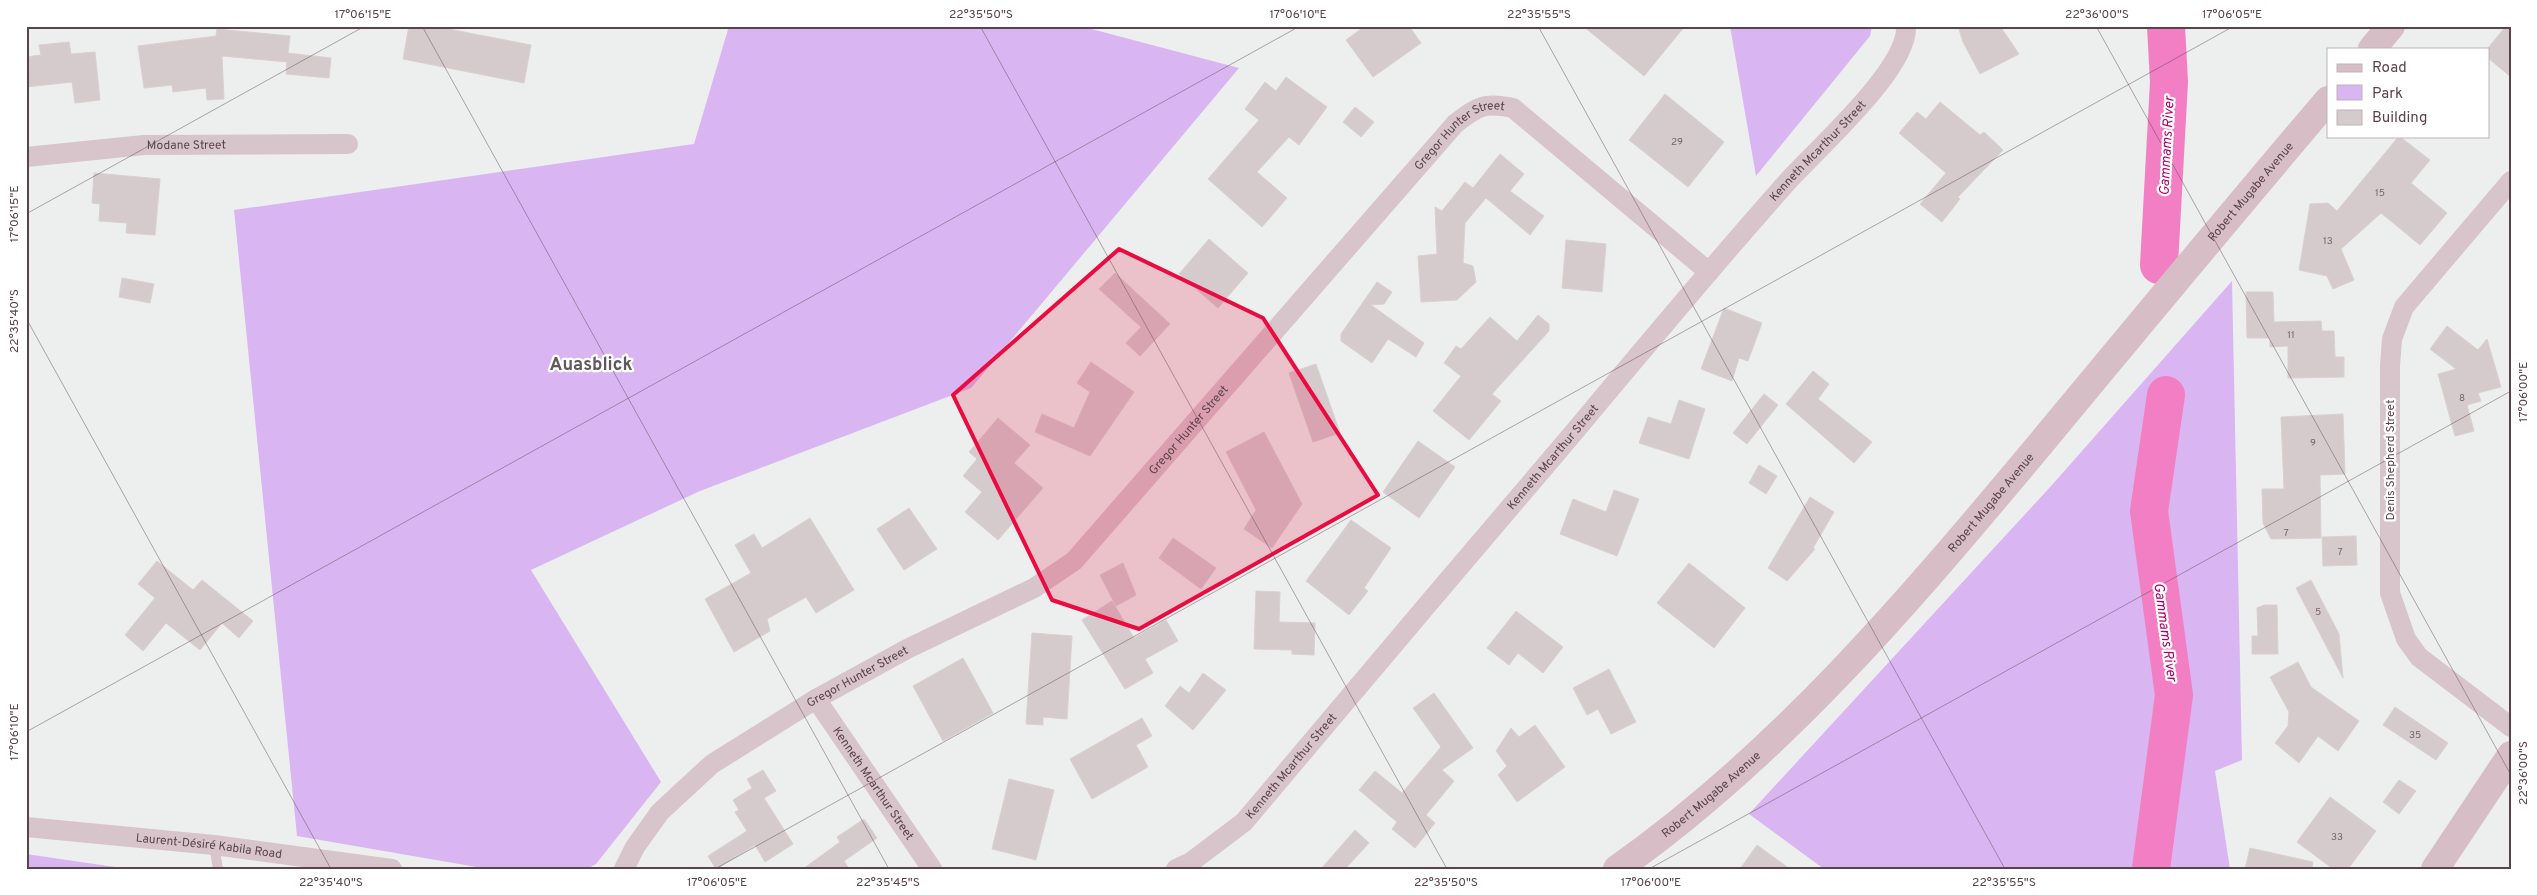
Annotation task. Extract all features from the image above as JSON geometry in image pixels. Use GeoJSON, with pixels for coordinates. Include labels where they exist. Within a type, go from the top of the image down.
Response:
{"type":"FeatureCollection","features":[{"type":"Feature","properties":{"kind":"main road"},"geometry":{"type":"LineString","coordinates":[[2373,48],[2391,26]]}},
{"type":"Feature","properties":{"kind":"main road","name":"Robert Mugabe Avenue"},"geometry":{"type":"LineString","coordinates":[[1617,869],[1704,802],[1830,687],[1944,560],[2327,101]]}},
{"type":"Feature","properties":{"kind":"main road"},"geometry":{"type":"LineString","coordinates":[[2435,869],[2511,755]]}},
{"type":"Feature","properties":{"kind":"street","name":"Kenneth Mcarthur Street"},"geometry":{"type":"LineString","coordinates":[[1176,869],[1191,862],[1244,822],[1709,272],[1790,180],[1868,97],[1896,60],[1907,36],[1906,26]]}},
{"type":"Feature","properties":{"kind":"street","name":"Gregor Hunter Street"},"geometry":{"type":"LineString","coordinates":[[624,869],[635,847],[660,812],[712,764],[816,699],[907,649],[1034,588],[1074,561],[1455,124],[1473,110],[1493,104],[1513,108],[1709,272]]}},
{"type":"Feature","properties":{"kind":"street","name":"Modane Street"},"geometry":{"type":"LineString","coordinates":[[26,157],[144,145],[348,144]]}},
{"type":"Feature","properties":{"kind":"street","name":"Denis Shepherd Street"},"geometry":{"type":"LineString","coordinates":[[2511,181],[2404,308],[2398,321],[2392,338],[2390,366],[2389,479],[2390,593],[2406,639],[2419,657],[2511,727]]}},
{"type":"Feature","properties":{"kind":"street","name":"Kenneth Mcarthur Street"},"geometry":{"type":"LineString","coordinates":[[816,699],[932,869]]}},
{"type":"Feature","properties":{"kind":"street","name":"Laurent-Désiré Kabila Road"},"geometry":{"type":"LineString","coordinates":[[26,827],[214,845],[392,869]]}},
{"type":"Feature","properties":{"kind":"lane"},"geometry":{"type":"LineString","coordinates":[[214,845],[218,869]]}},
{"type":"Feature","properties":{"kind":"highlighted area"},"geometry":{"type":"Polygon","coordinates":[[[1119,249],[1263,318],[1378,495],[1139,629],[1052,600],[953,395],[1119,249]]]}},
{"type":"Feature","properties":{"kind":"green space"},"geometry":{"type":"Polygon","coordinates":[[[729,26],[1080,26],[1239,68],[971,388],[700,491],[531,570],[661,782],[596,864],[587,869],[488,869],[297,836],[234,210],[694,144],[729,26]]]}},
{"type":"Feature","properties":{"kind":"green space"},"geometry":{"type":"Polygon","coordinates":[[[1730,26],[1872,26],[1870,36],[1756,176],[1730,26]]]}},
{"type":"Feature","properties":{"kind":"green space"},"geometry":{"type":"Polygon","coordinates":[[[2232,281],[2242,760],[2215,771],[2230,869],[1824,869],[1749,814],[2052,485],[2232,281]]]}},
{"type":"Feature","properties":{"kind":"green space"},"geometry":{"type":"Polygon","coordinates":[[[26,854],[129,869],[26,869],[26,854]]]}},
{"type":"Feature","properties":{"kind":"building"},"geometry":{"type":"Polygon","coordinates":[[[409,26],[433,26],[531,45],[524,83],[403,59],[409,26]]]}},
{"type":"Feature","properties":{"kind":"building"},"geometry":{"type":"Polygon","coordinates":[[[1365,26],[1409,26],[1421,43],[1373,77],[1346,40],[1365,26]]]}},
{"type":"Feature","properties":{"kind":"building"},"geometry":{"type":"Polygon","coordinates":[[[1583,26],[1685,26],[1644,76],[1583,26]]]}},
{"type":"Feature","properties":{"kind":"building"},"geometry":{"type":"Polygon","coordinates":[[[1958,26],[2000,26],[2019,54],[1980,74],[1963,42],[1958,26]]]}},
{"type":"Feature","properties":{"kind":"building"},"geometry":{"type":"Polygon","coordinates":[[[2506,26],[2511,26],[2511,77],[2490,60],[2490,48],[2488,48],[2506,26]]]}},
{"type":"Feature","properties":{"kind":"building"},"geometry":{"type":"Polygon","coordinates":[[[217,29],[290,36],[288,53],[331,58],[329,78],[286,74],[287,62],[222,56],[224,99],[207,100],[206,88],[173,92],[172,85],[144,88],[138,46],[216,36],[217,29]]]}},
{"type":"Feature","properties":{"kind":"building"},"geometry":{"type":"Polygon","coordinates":[[[69,42],[71,54],[95,52],[100,100],[75,103],[72,82],[26,87],[26,57],[41,55],[39,45],[69,42]]]}},
{"type":"Feature","properties":{"kind":"building"},"geometry":{"type":"Polygon","coordinates":[[[1286,77],[1327,107],[1299,145],[1289,137],[1257,172],[1287,198],[1262,227],[1208,179],[1259,120],[1245,109],[1265,82],[1276,91],[1286,77]]]}},
{"type":"Feature","properties":{"kind":"building"},"geometry":{"type":"Polygon","coordinates":[[[1665,94],[1724,142],[1688,187],[1629,140],[1665,94]]]}},
{"type":"Feature","properties":{"kind":"building"},"geometry":{"type":"Polygon","coordinates":[[[1940,102],[1980,135],[1984,132],[2003,150],[1958,197],[1960,199],[1942,222],[1920,204],[1946,173],[1899,133],[1917,112],[1926,119],[1940,102]]]}},
{"type":"Feature","properties":{"kind":"building"},"geometry":{"type":"Polygon","coordinates":[[[1355,107],[1374,122],[1361,137],[1343,122],[1355,107]]]}},
{"type":"Feature","properties":{"kind":"building"},"geometry":{"type":"Polygon","coordinates":[[[2397,138],[2402,138],[2430,160],[2411,183],[2447,213],[2420,245],[2381,213],[2341,249],[2354,280],[2333,289],[2327,276],[2299,270],[2310,204],[2328,203],[2337,211],[2397,138]]]}},
{"type":"Feature","properties":{"kind":"building"},"geometry":{"type":"Polygon","coordinates":[[[1500,154],[1524,174],[1510,191],[1544,216],[1530,235],[1486,198],[1465,223],[1463,263],[1473,266],[1476,282],[1457,300],[1421,302],[1418,256],[1437,254],[1435,207],[1442,211],[1465,182],[1473,188],[1500,154]]]}},
{"type":"Feature","properties":{"kind":"building"},"geometry":{"type":"Polygon","coordinates":[[[94,173],[160,179],[155,235],[126,233],[127,223],[99,221],[100,204],[92,203],[94,173]]]}},
{"type":"Feature","properties":{"kind":"building"},"geometry":{"type":"Polygon","coordinates":[[[1209,239],[1248,273],[1218,308],[1179,274],[1209,239]]]}},
{"type":"Feature","properties":{"kind":"building"},"geometry":{"type":"Polygon","coordinates":[[[1566,240],[1606,244],[1602,292],[1562,288],[1566,240]]]}},
{"type":"Feature","properties":{"kind":"building"},"geometry":{"type":"Polygon","coordinates":[[[1115,273],[1170,324],[1140,356],[1126,343],[1141,327],[1099,289],[1115,273]]]}},
{"type":"Feature","properties":{"kind":"building"},"geometry":{"type":"Polygon","coordinates":[[[122,278],[154,284],[150,303],[119,297],[122,278]]]}},
{"type":"Feature","properties":{"kind":"building"},"geometry":{"type":"Polygon","coordinates":[[[1377,282],[1392,292],[1384,304],[1371,305],[1424,343],[1416,357],[1388,339],[1372,363],[1341,341],[1341,334],[1377,282]]]}},
{"type":"Feature","properties":{"kind":"building"},"geometry":{"type":"Polygon","coordinates":[[[2246,292],[2273,292],[2274,322],[2321,321],[2322,331],[2334,331],[2335,357],[2344,357],[2344,377],[2288,378],[2288,346],[2270,347],[2270,338],[2247,338],[2246,292]]]}},
{"type":"Feature","properties":{"kind":"building"},"geometry":{"type":"Polygon","coordinates":[[[1724,308],[1762,323],[1748,361],[1739,358],[1732,381],[1701,369],[1724,308]]]}},
{"type":"Feature","properties":{"kind":"building"},"geometry":{"type":"Polygon","coordinates":[[[1538,315],[1549,324],[1549,331],[1492,394],[1501,401],[1469,440],[1433,411],[1461,376],[1444,363],[1456,346],[1461,349],[1490,317],[1517,341],[1538,315]]]}},
{"type":"Feature","properties":{"kind":"building"},"geometry":{"type":"Polygon","coordinates":[[[2447,326],[2478,350],[2487,339],[2501,387],[2478,393],[2481,401],[2467,405],[2474,431],[2455,436],[2438,374],[2456,369],[2430,349],[2447,326]]]}},
{"type":"Feature","properties":{"kind":"building"},"geometry":{"type":"Polygon","coordinates":[[[1091,362],[1134,392],[1090,456],[1035,432],[1042,414],[1074,428],[1090,392],[1077,383],[1091,362]]]}},
{"type":"Feature","properties":{"kind":"building"},"geometry":{"type":"Polygon","coordinates":[[[1316,364],[1340,433],[1313,442],[1289,373],[1316,364]]]}},
{"type":"Feature","properties":{"kind":"building"},"geometry":{"type":"Polygon","coordinates":[[[1813,371],[1829,384],[1818,399],[1872,442],[1854,463],[1786,404],[1813,371]]]}},
{"type":"Feature","properties":{"kind":"building"},"geometry":{"type":"Polygon","coordinates":[[[1764,394],[1778,405],[1747,444],[1733,433],[1764,394]]]}},
{"type":"Feature","properties":{"kind":"building"},"geometry":{"type":"Polygon","coordinates":[[[1679,400],[1705,409],[1689,459],[1639,443],[1648,417],[1671,424],[1679,400]]]}},
{"type":"Feature","properties":{"kind":"building"},"geometry":{"type":"Polygon","coordinates":[[[2343,414],[2345,474],[2320,475],[2321,538],[2271,539],[2263,523],[2262,489],[2284,489],[2281,417],[2343,414]]]}},
{"type":"Feature","properties":{"kind":"building"},"geometry":{"type":"Polygon","coordinates":[[[998,418],[1030,445],[1014,463],[1043,488],[998,540],[965,512],[982,492],[963,476],[977,459],[969,452],[998,418]]]}},
{"type":"Feature","properties":{"kind":"building"},"geometry":{"type":"Polygon","coordinates":[[[1264,432],[1302,504],[1272,548],[1244,529],[1256,510],[1226,452],[1264,432]]]}},
{"type":"Feature","properties":{"kind":"building"},"geometry":{"type":"Polygon","coordinates":[[[1418,441],[1455,467],[1419,518],[1383,492],[1418,441]]]}},
{"type":"Feature","properties":{"kind":"building"},"geometry":{"type":"Polygon","coordinates":[[[1759,465],[1777,476],[1766,494],[1749,483],[1759,465]]]}},
{"type":"Feature","properties":{"kind":"building"},"geometry":{"type":"Polygon","coordinates":[[[1614,490],[1639,499],[1617,556],[1560,534],[1573,499],[1606,512],[1614,490]]]}},
{"type":"Feature","properties":{"kind":"building"},"geometry":{"type":"Polygon","coordinates":[[[1810,497],[1834,512],[1813,548],[1815,549],[1787,581],[1768,568],[1810,497]]]}},
{"type":"Feature","properties":{"kind":"building"},"geometry":{"type":"Polygon","coordinates":[[[909,508],[937,549],[904,570],[877,529],[909,508]]]}},
{"type":"Feature","properties":{"kind":"building"},"geometry":{"type":"Polygon","coordinates":[[[810,518],[854,590],[816,613],[806,597],[767,619],[770,631],[734,652],[705,599],[751,573],[735,545],[754,534],[762,548],[810,518]]]}},
{"type":"Feature","properties":{"kind":"building"},"geometry":{"type":"Polygon","coordinates":[[[1351,520],[1391,548],[1364,588],[1368,591],[1349,615],[1306,581],[1351,520]]]}},
{"type":"Feature","properties":{"kind":"building"},"geometry":{"type":"Polygon","coordinates":[[[2356,536],[2357,565],[2323,566],[2322,537],[2356,536]]]}},
{"type":"Feature","properties":{"kind":"building"},"geometry":{"type":"Polygon","coordinates":[[[1173,538],[1216,568],[1201,589],[1159,558],[1173,538]]]}},
{"type":"Feature","properties":{"kind":"building"},"geometry":{"type":"Polygon","coordinates":[[[157,561],[193,590],[202,580],[253,621],[239,638],[222,623],[200,650],[166,623],[143,651],[125,635],[155,598],[138,584],[157,561]]]}},
{"type":"Feature","properties":{"kind":"building"},"geometry":{"type":"Polygon","coordinates":[[[1123,563],[1136,595],[1116,606],[1100,575],[1123,563]]]}},
{"type":"Feature","properties":{"kind":"building"},"geometry":{"type":"Polygon","coordinates":[[[1689,563],[1745,608],[1714,648],[1657,603],[1689,563]]]}},
{"type":"Feature","properties":{"kind":"building"},"geometry":{"type":"Polygon","coordinates":[[[2311,580],[2339,634],[2343,678],[2296,588],[2311,580]]]}},
{"type":"Feature","properties":{"kind":"building"},"geometry":{"type":"Polygon","coordinates":[[[1256,591],[1280,592],[1279,622],[1315,623],[1314,655],[1292,654],[1292,650],[1254,649],[1256,591]]]}},
{"type":"Feature","properties":{"kind":"building"},"geometry":{"type":"Polygon","coordinates":[[[1112,601],[1134,638],[1166,620],[1178,641],[1145,659],[1153,673],[1125,689],[1082,620],[1112,601]]]}},
{"type":"Feature","properties":{"kind":"building"},"geometry":{"type":"Polygon","coordinates":[[[2264,605],[2277,605],[2278,654],[2252,654],[2252,636],[2258,636],[2257,608],[2264,605]]]}},
{"type":"Feature","properties":{"kind":"building"},"geometry":{"type":"Polygon","coordinates":[[[1516,611],[1563,647],[1543,673],[1518,653],[1509,665],[1487,648],[1516,611]]]}},
{"type":"Feature","properties":{"kind":"building"},"geometry":{"type":"Polygon","coordinates":[[[1032,633],[1072,636],[1067,719],[1043,717],[1043,725],[1026,724],[1032,633]]]}},
{"type":"Feature","properties":{"kind":"building"},"geometry":{"type":"Polygon","coordinates":[[[963,658],[993,713],[943,741],[913,686],[963,658]]]}},
{"type":"Feature","properties":{"kind":"building"},"geometry":{"type":"Polygon","coordinates":[[[2298,662],[2311,687],[2359,721],[2338,751],[2318,736],[2299,763],[2275,743],[2288,726],[2289,712],[2270,677],[2298,662]]]}},
{"type":"Feature","properties":{"kind":"building"},"geometry":{"type":"Polygon","coordinates":[[[1609,669],[1636,722],[1611,734],[1598,709],[1587,715],[1573,688],[1609,669]]]}},
{"type":"Feature","properties":{"kind":"building"},"geometry":{"type":"Polygon","coordinates":[[[1203,673],[1226,690],[1193,730],[1165,706],[1180,686],[1189,693],[1203,673]]]}},
{"type":"Feature","properties":{"kind":"building"},"geometry":{"type":"Polygon","coordinates":[[[1434,693],[1473,748],[1442,770],[1454,781],[1426,815],[1435,823],[1415,848],[1392,829],[1397,822],[1359,790],[1375,771],[1402,793],[1441,747],[1413,708],[1434,693]]]}},
{"type":"Feature","properties":{"kind":"building"},"geometry":{"type":"Polygon","coordinates":[[[2395,707],[2448,743],[2436,760],[2383,725],[2395,707]]]}},
{"type":"Feature","properties":{"kind":"building"},"geometry":{"type":"Polygon","coordinates":[[[1142,718],[1152,736],[1136,745],[1148,767],[1092,799],[1070,759],[1142,718]]]}},
{"type":"Feature","properties":{"kind":"building"},"geometry":{"type":"Polygon","coordinates":[[[1535,725],[1565,767],[1517,802],[1498,775],[1507,766],[1496,751],[1511,728],[1519,737],[1535,725]]]}},
{"type":"Feature","properties":{"kind":"building"},"geometry":{"type":"Polygon","coordinates":[[[763,770],[776,791],[764,798],[793,844],[765,862],[755,845],[716,869],[708,856],[747,831],[735,812],[739,810],[733,800],[752,788],[747,779],[763,770]]]}},
{"type":"Feature","properties":{"kind":"building"},"geometry":{"type":"Polygon","coordinates":[[[1009,779],[1054,790],[1036,860],[992,849],[1009,779]]]}},
{"type":"Feature","properties":{"kind":"building"},"geometry":{"type":"Polygon","coordinates":[[[2399,780],[2416,791],[2399,814],[2383,802],[2399,780]]]}},
{"type":"Feature","properties":{"kind":"building"},"geometry":{"type":"Polygon","coordinates":[[[2330,797],[2376,831],[2348,869],[2333,869],[2297,842],[2330,797]]]}},
{"type":"Feature","properties":{"kind":"building"},"geometry":{"type":"Polygon","coordinates":[[[864,819],[877,838],[844,861],[849,869],[803,869],[840,842],[837,837],[864,819]]]}},
{"type":"Feature","properties":{"kind":"building"},"geometry":{"type":"Polygon","coordinates":[[[1355,830],[1369,843],[1345,869],[1321,869],[1355,830]]]}},
{"type":"Feature","properties":{"kind":"building"},"geometry":{"type":"Polygon","coordinates":[[[1757,845],[1790,869],[1740,869],[1757,845]]]}},
{"type":"Feature","properties":{"kind":"building"},"geometry":{"type":"Polygon","coordinates":[[[2250,848],[2313,862],[2312,869],[2245,869],[2250,848]]]}},
{"type":"Feature","properties":{"kind":"waterway","name":"Gammams River"},"geometry":{"type":"LineString","coordinates":[[2159,265],[2169,82],[2166,26]]}},
{"type":"Feature","properties":{"kind":"waterway","name":"Gammams River"},"geometry":{"type":"LineString","coordinates":[[2151,869],[2174,695],[2149,511],[2166,395]]}},
{"type":"Feature","properties":{"kind":"district","name":"Auasblick"},"geometry":{"type":"Point","coordinates":[591,364]}}]}
